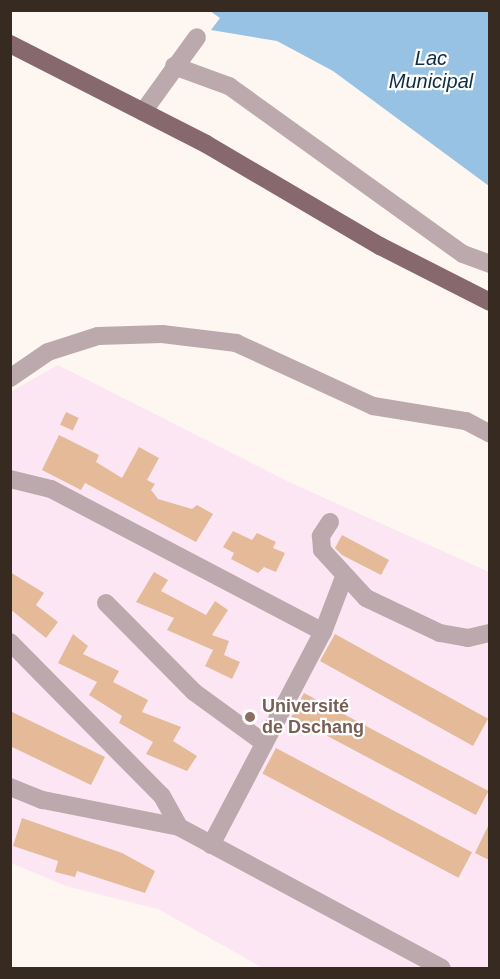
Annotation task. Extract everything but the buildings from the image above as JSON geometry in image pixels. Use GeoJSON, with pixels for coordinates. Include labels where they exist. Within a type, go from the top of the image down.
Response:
{"type":"FeatureCollection","features":[{"type":"Feature","properties":{"kind":"main road"},"geometry":{"type":"LineString","coordinates":[[10,44],[143,112],[489,302]]}},
{"type":"Feature","properties":{"kind":"street"},"geometry":{"type":"LineString","coordinates":[[143,112],[197,37]]}},
{"type":"Feature","properties":{"kind":"street"},"geometry":{"type":"LineString","coordinates":[[174,66],[229,86],[463,254],[489,264]]}},
{"type":"Feature","properties":{"kind":"street"},"geometry":{"type":"LineString","coordinates":[[10,378],[48,352],[98,336],[162,333],[236,343],[374,406],[466,421],[489,434]]}},
{"type":"Feature","properties":{"kind":"street"},"geometry":{"type":"LineString","coordinates":[[10,479],[51,489],[323,632]]}},
{"type":"Feature","properties":{"kind":"street"},"geometry":{"type":"LineString","coordinates":[[330,522],[321,536],[322,550],[344,577],[383,609],[440,633],[468,638],[489,633]]}},
{"type":"Feature","properties":{"kind":"street"},"geometry":{"type":"LineString","coordinates":[[211,845],[323,632],[344,577]]}},
{"type":"Feature","properties":{"kind":"street"},"geometry":{"type":"LineString","coordinates":[[106,603],[194,692],[264,743]]}},
{"type":"Feature","properties":{"kind":"street"},"geometry":{"type":"LineString","coordinates":[[10,642],[162,796],[179,827]]}},
{"type":"Feature","properties":{"kind":"street"},"geometry":{"type":"LineString","coordinates":[[10,788],[43,800],[179,827],[442,969]]}},
{"type":"Feature","properties":{"kind":"shaded area","name":"Université de Dschang"},"geometry":{"type":"Polygon","coordinates":[[[58,365],[289,482],[489,572],[489,968],[263,968],[158,909],[66,886],[11,863],[10,392],[58,365]]]}},
{"type":"Feature","properties":{"kind":"water","name":"Lac Municipal"},"geometry":{"type":"Polygon","coordinates":[[[210,11],[489,11],[489,186],[333,71],[277,41],[211,30],[220,18],[210,11]]]}},
{"type":"Feature","properties":{"kind":"place","name":"Université de Dschang"},"geometry":{"type":"Point","coordinates":[250,717]}}]}
